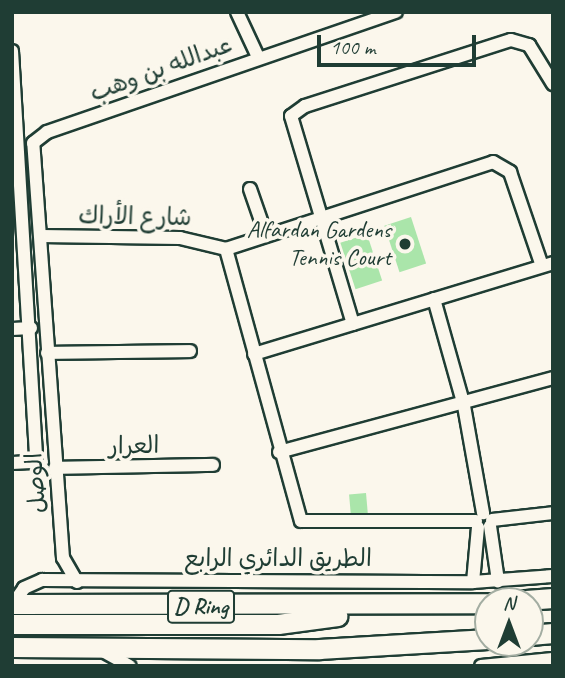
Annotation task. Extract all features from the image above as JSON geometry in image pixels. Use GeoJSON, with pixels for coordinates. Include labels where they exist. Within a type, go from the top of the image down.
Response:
{"type":"FeatureCollection","features":[{"type":"Feature","properties":{"kind":"main road","name":"الطريق الدائري الرابع"},"geometry":{"type":"LineString","coordinates":[[12,604],[474,603]]}},
{"type":"Feature","properties":{"kind":"main road"},"geometry":{"type":"LineString","coordinates":[[12,624],[278,624],[389,605]]}},
{"type":"Feature","properties":{"kind":"main road","name":"D Ring"},"geometry":{"type":"LineString","coordinates":[[12,647],[319,649],[474,640]]}},
{"type":"Feature","properties":{"kind":"street"},"geometry":{"type":"LineString","coordinates":[[237,12],[258,57]]}},
{"type":"Feature","properties":{"kind":"street","name":"عبدالله بن وهب"},"geometry":{"type":"LineString","coordinates":[[41,236],[31,152],[38,136],[258,57],[396,12]]}},
{"type":"Feature","properties":{"kind":"street"},"geometry":{"type":"LineString","coordinates":[[352,324],[318,216],[291,116],[305,106],[521,41],[536,52],[553,84]]}},
{"type":"Feature","properties":{"kind":"street"},"geometry":{"type":"LineString","coordinates":[[12,51],[16,191],[31,328],[36,455],[31,462],[12,463]]}},
{"type":"Feature","properties":{"kind":"street"},"geometry":{"type":"LineString","coordinates":[[254,354],[547,265],[510,172],[500,162],[265,232],[226,249],[279,452],[301,521],[484,521],[553,513]]}},
{"type":"Feature","properties":{"kind":"street"},"geometry":{"type":"LineString","coordinates":[[250,190],[265,232]]}},
{"type":"Feature","properties":{"kind":"street","name":"شارع الأراك"},"geometry":{"type":"LineString","coordinates":[[41,236],[180,238],[226,249]]}},
{"type":"Feature","properties":{"kind":"street","name":"الوصل"},"geometry":{"type":"LineString","coordinates":[[41,236],[62,558],[77,582]]}},
{"type":"Feature","properties":{"kind":"street"},"geometry":{"type":"LineString","coordinates":[[433,299],[464,406],[484,521],[498,581]]}},
{"type":"Feature","properties":{"kind":"street"},"geometry":{"type":"LineString","coordinates":[[12,329],[31,328]]}},
{"type":"Feature","properties":{"kind":"street"},"geometry":{"type":"LineString","coordinates":[[47,353],[190,351]]}},
{"type":"Feature","properties":{"kind":"street"},"geometry":{"type":"LineString","coordinates":[[279,452],[464,406],[553,378]]}},
{"type":"Feature","properties":{"kind":"street","name":"العرار"},"geometry":{"type":"LineString","coordinates":[[55,468],[213,466]]}},
{"type":"Feature","properties":{"kind":"street"},"geometry":{"type":"LineString","coordinates":[[473,582],[484,521]]}},
{"type":"Feature","properties":{"kind":"street"},"geometry":{"type":"LineString","coordinates":[[49,580],[62,558]]}},
{"type":"Feature","properties":{"kind":"street","name":"الطريق الدائري الرابع"},"geometry":{"type":"LineString","coordinates":[[12,604],[29,584],[49,580],[473,582],[553,576]]}},
{"type":"Feature","properties":{"kind":"street"},"geometry":{"type":"LineString","coordinates":[[99,649],[125,665]]}},
{"type":"Feature","properties":{"kind":"street"},"geometry":{"type":"LineString","coordinates":[[481,666],[553,659]]}},
{"type":"Feature","properties":{"kind":"green space","name":"Alfardan Gardens Tennis Court"},"geometry":{"type":"Polygon","coordinates":[[[411,217],[426,264],[400,272],[384,226],[411,217]]]}},
{"type":"Feature","properties":{"kind":"green space","name":"Alfardan Gardens Tennis Court"},"geometry":{"type":"Polygon","coordinates":[[[367,234],[382,281],[356,289],[340,243],[367,234]]]}},
{"type":"Feature","properties":{"kind":"green space"},"geometry":{"type":"Polygon","coordinates":[[[366,493],[368,517],[351,518],[349,494],[366,493]]]}},
{"type":"Feature","properties":{"kind":"place","name":"Alfardan Gardens Tennis Court"},"geometry":{"type":"Point","coordinates":[405,244]}}]}
